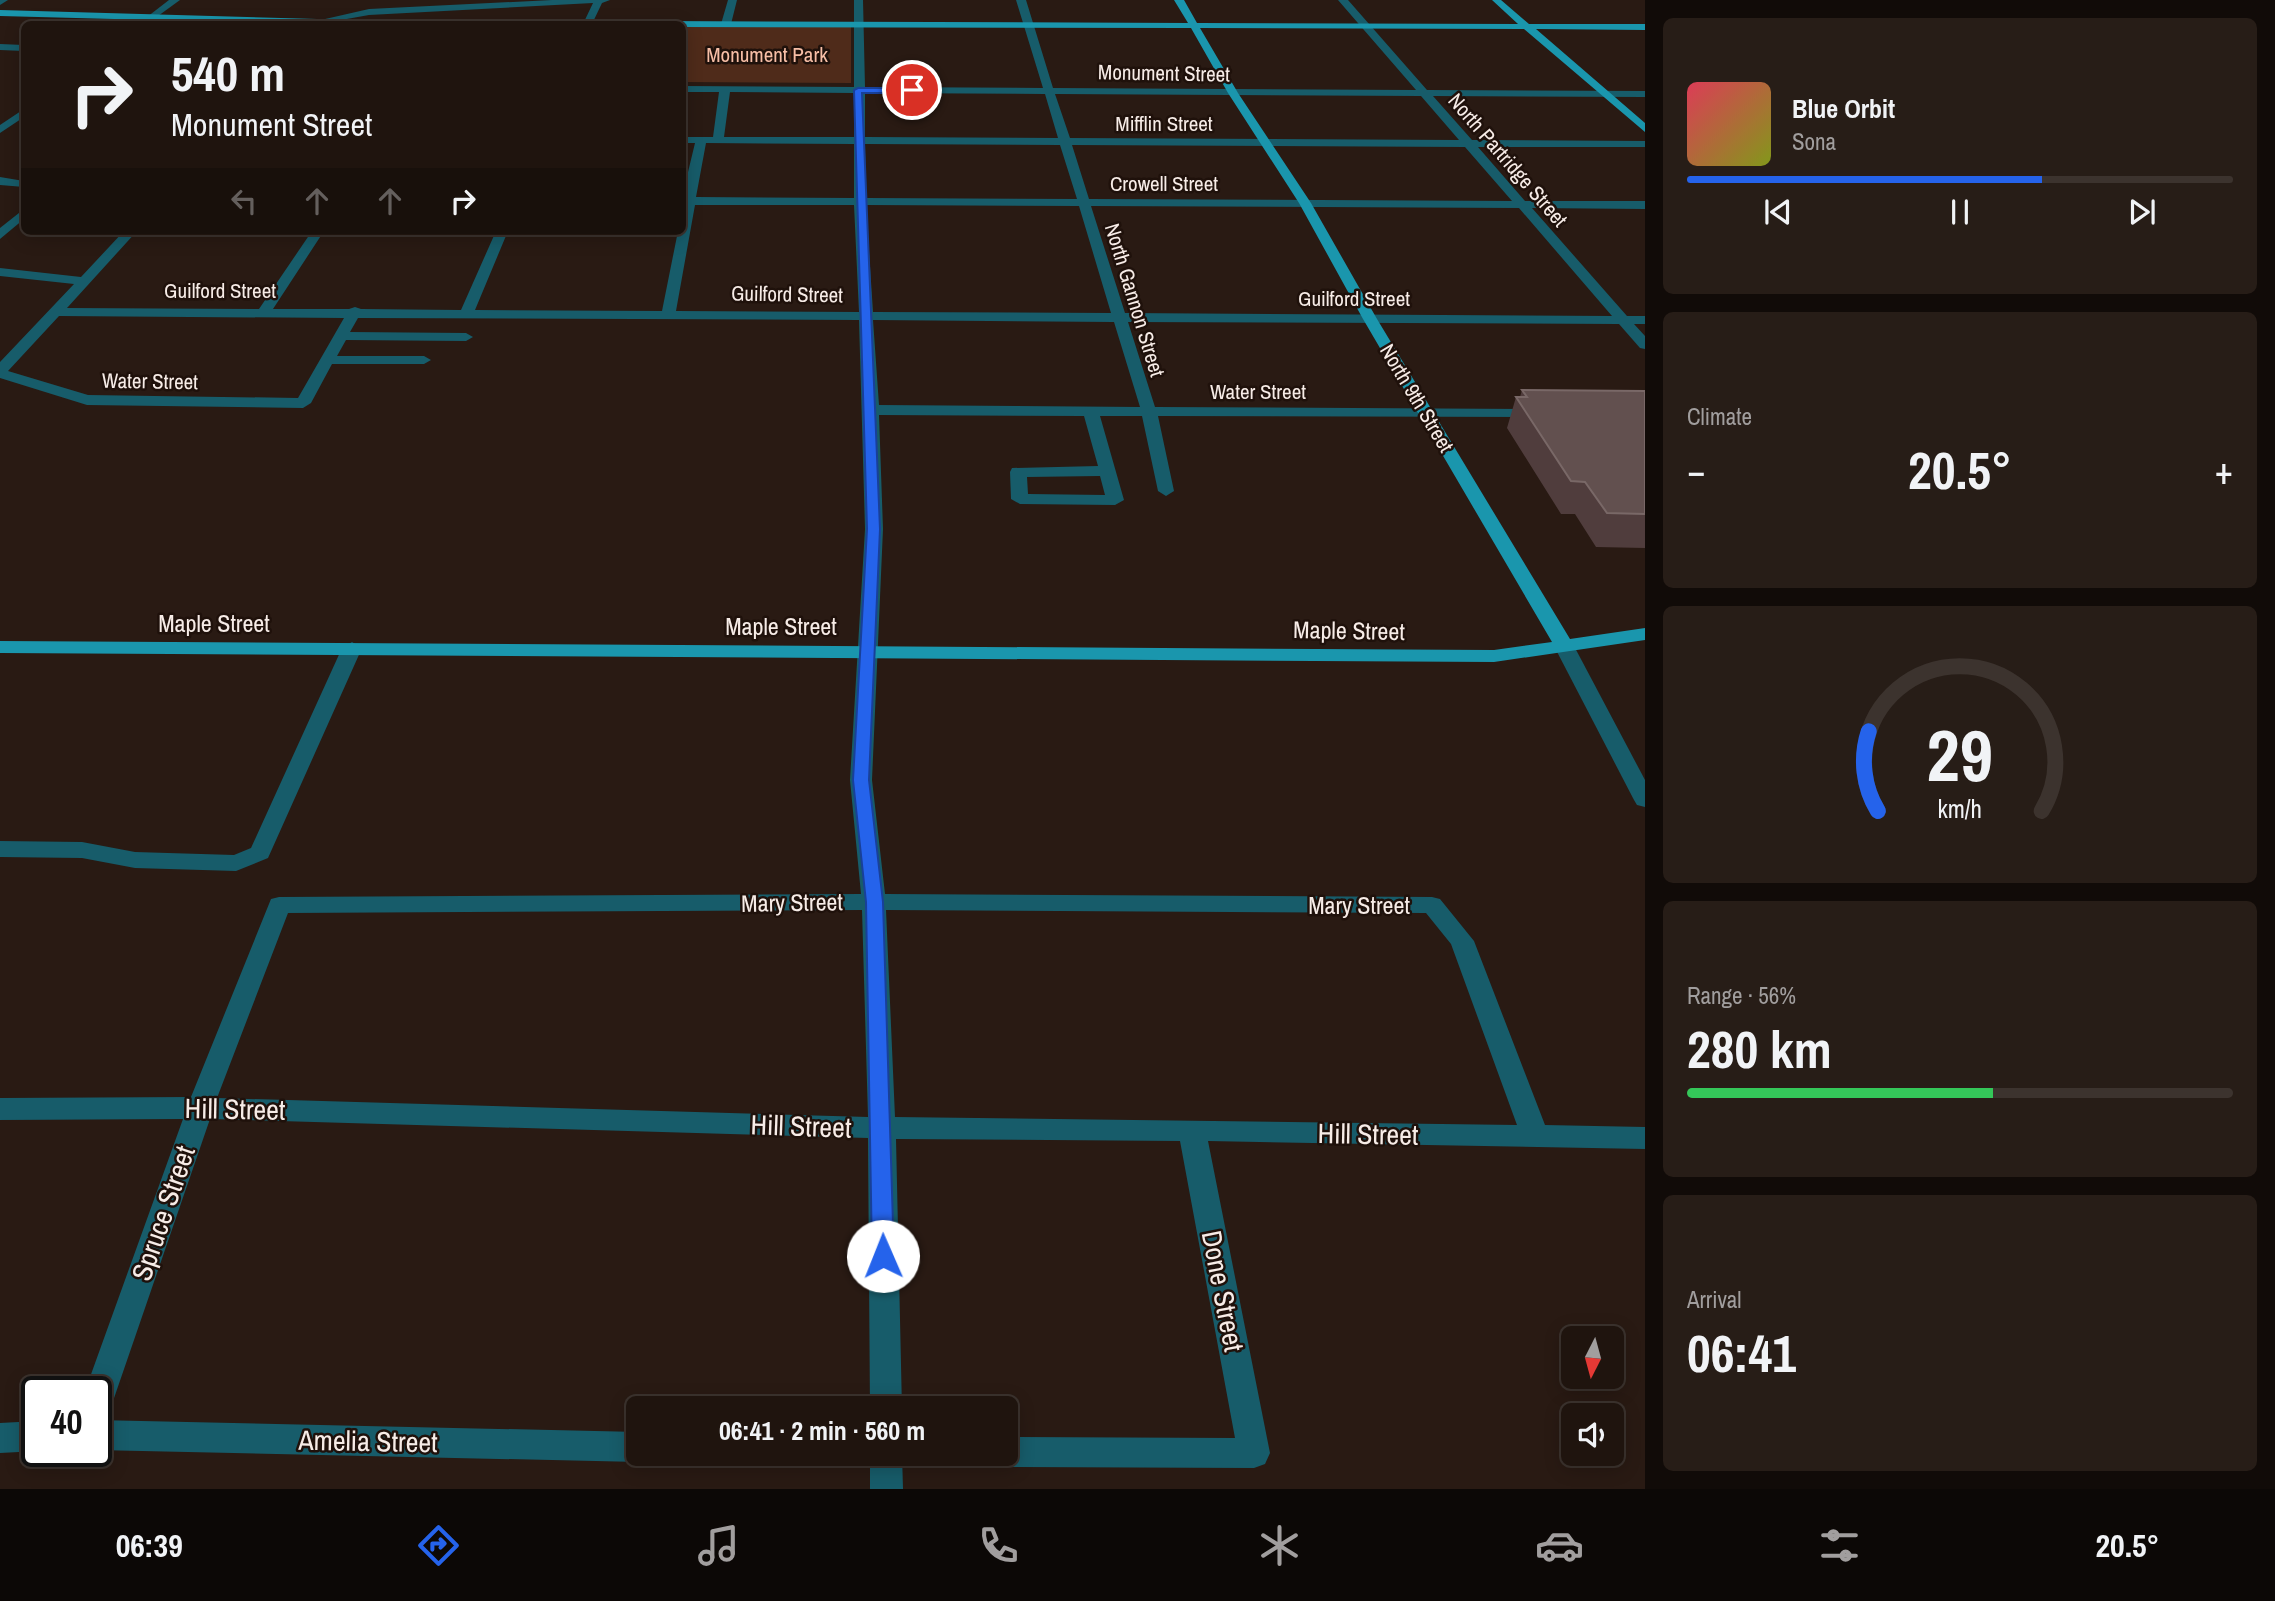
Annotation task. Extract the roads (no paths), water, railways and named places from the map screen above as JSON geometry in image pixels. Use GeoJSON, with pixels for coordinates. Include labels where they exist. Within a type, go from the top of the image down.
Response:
{"type":"FeatureCollection","features":[{"type":"Feature","properties":{"kind":"main road","name":"North 9th Street"},"geometry":{"type":"LineString","coordinates":[[1180,0],[1233,93],[1305,203],[1370,319],[1564,646]]}},
{"type":"Feature","properties":{"kind":"main road"},"geometry":{"type":"LineString","coordinates":[[1496,0],[1645,129]]}},
{"type":"Feature","properties":{"kind":"main road"},"geometry":{"type":"LineString","coordinates":[[0,13],[262,21]]}},
{"type":"Feature","properties":{"kind":"main road"},"geometry":{"type":"LineString","coordinates":[[686,24],[1645,27]]}},
{"type":"Feature","properties":{"kind":"main road","name":"Maple Street"},"geometry":{"type":"LineString","coordinates":[[0,647],[1494,656],[1645,634]]}},
{"type":"Feature","properties":{"kind":"street"},"geometry":{"type":"LineString","coordinates":[[147,21],[175,0]]}},
{"type":"Feature","properties":{"kind":"street"},"geometry":{"type":"LineString","coordinates":[[590,21],[599,0]]}},
{"type":"Feature","properties":{"kind":"street"},"geometry":{"type":"LineString","coordinates":[[326,21],[369,12],[606,0]]}},
{"type":"Feature","properties":{"kind":"street"},"geometry":{"type":"LineString","coordinates":[[726,24],[733,0]]}},
{"type":"Feature","properties":{"kind":"street"},"geometry":{"type":"LineString","coordinates":[[859,0],[860,201],[874,529],[861,780],[874,902],[882,1128],[886,1396]]}},
{"type":"Feature","properties":{"kind":"street","name":"North Gannon Street"},"geometry":{"type":"LineString","coordinates":[[1021,0],[1149,412],[1166,491]]}},
{"type":"Feature","properties":{"kind":"street","name":"North Partridge Street"},"geometry":{"type":"LineString","coordinates":[[1343,0],[1645,345]]}},
{"type":"Feature","properties":{"kind":"street"},"geometry":{"type":"LineString","coordinates":[[316,21],[324,8]]}},
{"type":"Feature","properties":{"kind":"street"},"geometry":{"type":"LineString","coordinates":[[0,47],[21,48]]}},
{"type":"Feature","properties":{"kind":"street"},"geometry":{"type":"LineString","coordinates":[[0,55],[13,47]]}},
{"type":"Feature","properties":{"kind":"street","name":"Monument Street"},"geometry":{"type":"LineString","coordinates":[[686,89],[1645,94]]}},
{"type":"Feature","properties":{"kind":"street"},"geometry":{"type":"LineString","coordinates":[[718,140],[725,90]]}},
{"type":"Feature","properties":{"kind":"street"},"geometry":{"type":"LineString","coordinates":[[0,118],[20,115]]}},
{"type":"Feature","properties":{"kind":"street"},"geometry":{"type":"LineString","coordinates":[[0,130],[20,115]]}},
{"type":"Feature","properties":{"kind":"street","name":"Mifflin Street"},"geometry":{"type":"LineString","coordinates":[[686,140],[1645,144]]}},
{"type":"Feature","properties":{"kind":"street"},"geometry":{"type":"LineString","coordinates":[[686,201],[701,140]]}},
{"type":"Feature","properties":{"kind":"street"},"geometry":{"type":"LineString","coordinates":[[0,181],[21,184]]}},
{"type":"Feature","properties":{"kind":"street","name":"Crowell Street"},"geometry":{"type":"LineString","coordinates":[[686,201],[1645,205]]}},
{"type":"Feature","properties":{"kind":"street"},"geometry":{"type":"LineString","coordinates":[[0,235],[21,216]]}},
{"type":"Feature","properties":{"kind":"street"},"geometry":{"type":"LineString","coordinates":[[0,372],[127,235]]}},
{"type":"Feature","properties":{"kind":"street"},"geometry":{"type":"LineString","coordinates":[[265,311],[315,235]]}},
{"type":"Feature","properties":{"kind":"street"},"geometry":{"type":"LineString","coordinates":[[467,312],[500,235]]}},
{"type":"Feature","properties":{"kind":"street"},"geometry":{"type":"LineString","coordinates":[[669,313],[681,235]]}},
{"type":"Feature","properties":{"kind":"street"},"geometry":{"type":"LineString","coordinates":[[0,272],[82,281]]}},
{"type":"Feature","properties":{"kind":"street","name":"Guilford Street"},"geometry":{"type":"LineString","coordinates":[[55,312],[1645,320]]}},
{"type":"Feature","properties":{"kind":"street"},"geometry":{"type":"LineString","coordinates":[[327,360],[355,312]]}},
{"type":"Feature","properties":{"kind":"street"},"geometry":{"type":"LineString","coordinates":[[341,336],[466,337]]}},
{"type":"Feature","properties":{"kind":"street"},"geometry":{"type":"LineString","coordinates":[[327,360],[424,360]]}},
{"type":"Feature","properties":{"kind":"street","name":"Water Street"},"geometry":{"type":"LineString","coordinates":[[0,372],[87,400],[303,403],[327,360]]}},
{"type":"Feature","properties":{"kind":"street","name":"Water Street"},"geometry":{"type":"LineString","coordinates":[[871,410],[1549,414]]}},
{"type":"Feature","properties":{"kind":"street"},"geometry":{"type":"LineString","coordinates":[[1091,411],[1108,471],[1115,500],[1020,499],[1018,472],[1108,471]]}},
{"type":"Feature","properties":{"kind":"street","name":"North 9th Street"},"geometry":{"type":"LineString","coordinates":[[1564,646],[1645,800]]}},
{"type":"Feature","properties":{"kind":"street"},"geometry":{"type":"LineString","coordinates":[[0,849],[82,850],[135,860],[223,863],[236,863],[260,853],[352,648]]}},
{"type":"Feature","properties":{"kind":"street","name":"Mary Street"},"geometry":{"type":"LineString","coordinates":[[279,905],[874,902],[1432,905],[1462,941],[1536,1138]]}},
{"type":"Feature","properties":{"kind":"street","name":"Spruce Street"},"geometry":{"type":"LineString","coordinates":[[106,1376],[200,1108],[279,905]]}},
{"type":"Feature","properties":{"kind":"street","name":"Hill Street"},"geometry":{"type":"LineString","coordinates":[[0,1109],[200,1108],[882,1128],[1192,1129],[1536,1138],[1645,1138]]}},
{"type":"Feature","properties":{"kind":"street","name":"Done Street"},"geometry":{"type":"LineString","coordinates":[[1018,1452],[1254,1453],[1192,1129]]}},
{"type":"Feature","properties":{"kind":"street","name":"Amelia Street"},"geometry":{"type":"LineString","coordinates":[[112,1435],[626,1447]]}},
{"type":"Feature","properties":{"kind":"street"},"geometry":{"type":"LineString","coordinates":[[0,1438],[21,1437]]}},
{"type":"Feature","properties":{"kind":"street"},"geometry":{"type":"LineString","coordinates":[[886,1466],[887,1489]]}},
{"type":"Feature","properties":{"kind":"park label","name":"Monument Park"},"geometry":{"type":"Point","coordinates":[767,54]}}]}
